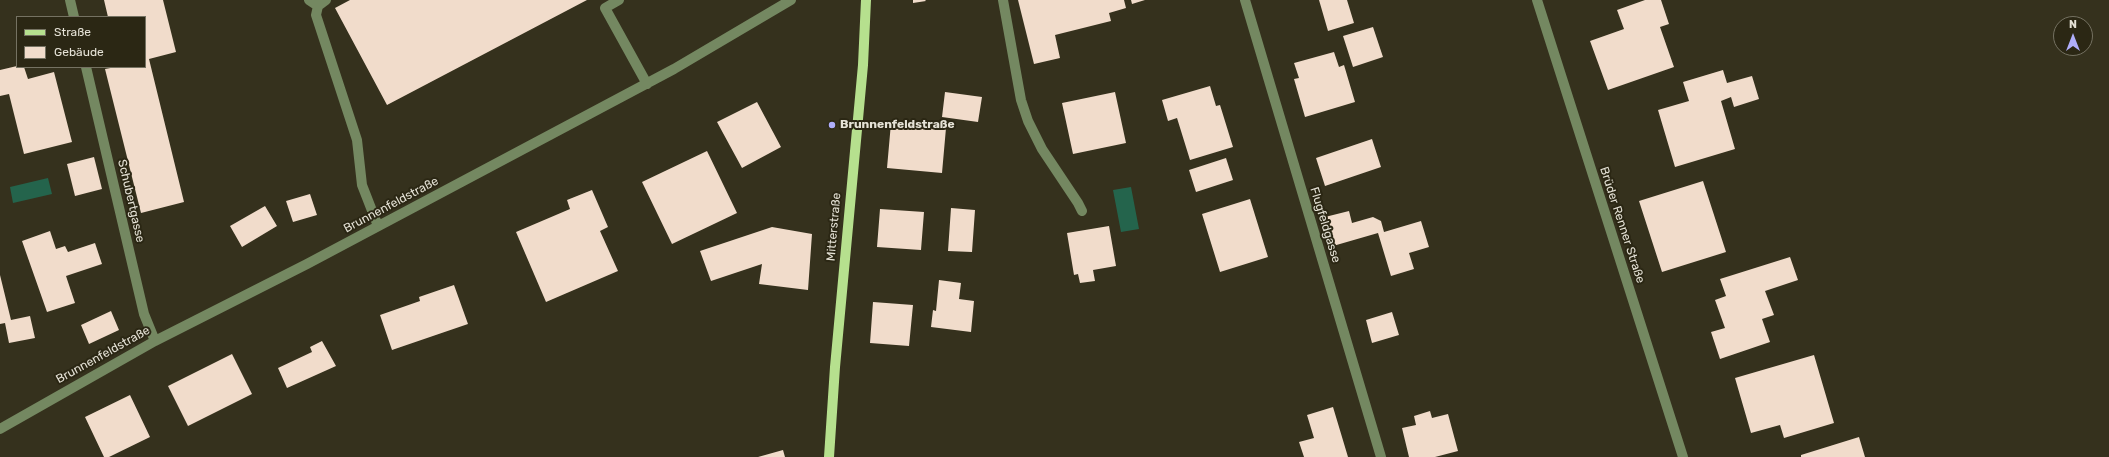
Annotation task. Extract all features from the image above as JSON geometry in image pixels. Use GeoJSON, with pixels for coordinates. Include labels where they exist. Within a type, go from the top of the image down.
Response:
{"type":"FeatureCollection","features":[{"type":"Feature","properties":{"kind":"main road","name":"Mitterstraße"},"geometry":{"type":"LineString","coordinates":[[829,457],[836,359],[863,65],[866,0]]}},
{"type":"Feature","properties":{"kind":"street"},"geometry":{"type":"LineString","coordinates":[[70,0],[74,16]]}},
{"type":"Feature","properties":{"kind":"street"},"geometry":{"type":"LineString","coordinates":[[309,0],[322,3],[316,15],[357,140],[362,185],[378,226]]}},
{"type":"Feature","properties":{"kind":"street"},"geometry":{"type":"LineString","coordinates":[[619,0],[605,8],[647,84]]}},
{"type":"Feature","properties":{"kind":"street","name":"Brunnenfeldstraße"},"geometry":{"type":"LineString","coordinates":[[0,429],[154,340],[378,226],[647,84],[791,0]]}},
{"type":"Feature","properties":{"kind":"street"},"geometry":{"type":"LineString","coordinates":[[1003,0],[1021,100],[1028,121],[1042,149],[1082,211]]}},
{"type":"Feature","properties":{"kind":"street","name":"Flugfeldgasse"},"geometry":{"type":"LineString","coordinates":[[1245,0],[1381,457]]}},
{"type":"Feature","properties":{"kind":"street","name":"Brüder Renner Straße"},"geometry":{"type":"LineString","coordinates":[[1537,0],[1684,457]]}},
{"type":"Feature","properties":{"kind":"street","name":"Schubertgasse"},"geometry":{"type":"LineString","coordinates":[[86,68],[144,314],[154,340]]}},
{"type":"Feature","properties":{"kind":"shaded area"},"geometry":{"type":"Polygon","coordinates":[[[48,178],[52,194],[13,203],[10,187],[48,178]]]}},
{"type":"Feature","properties":{"kind":"shaded area"},"geometry":{"type":"Polygon","coordinates":[[[1131,187],[1139,229],[1121,232],[1113,190],[1131,187]]]}},
{"type":"Feature","properties":{"kind":"building"},"geometry":{"type":"Polygon","coordinates":[[[104,0],[163,0],[176,52],[149,59],[184,202],[141,213],[105,69],[146,68],[146,16],[108,16],[104,0]]]}},
{"type":"Feature","properties":{"kind":"building"},"geometry":{"type":"Polygon","coordinates":[[[350,0],[587,0],[387,105],[335,8],[350,0]]]}},
{"type":"Feature","properties":{"kind":"building"},"geometry":{"type":"Polygon","coordinates":[[[913,0],[925,0],[926,1],[913,3],[913,0]]]}},
{"type":"Feature","properties":{"kind":"building"},"geometry":{"type":"Polygon","coordinates":[[[1018,0],[1124,0],[1126,8],[1109,13],[1111,21],[1055,35],[1060,58],[1034,64],[1018,0]]]}},
{"type":"Feature","properties":{"kind":"building"},"geometry":{"type":"Polygon","coordinates":[[[1131,0],[1145,0],[1132,4],[1131,0]]]}},
{"type":"Feature","properties":{"kind":"building"},"geometry":{"type":"Polygon","coordinates":[[[1319,0],[1347,0],[1354,23],[1328,31],[1319,0]]]}},
{"type":"Feature","properties":{"kind":"building"},"geometry":{"type":"Polygon","coordinates":[[[1645,0],[1661,0],[1669,24],[1660,27],[1674,67],[1608,90],[1590,41],[1624,29],[1617,10],[1645,0]]]}},
{"type":"Feature","properties":{"kind":"building"},"geometry":{"type":"Polygon","coordinates":[[[1373,27],[1383,57],[1353,67],[1343,36],[1373,27]]]}},
{"type":"Feature","properties":{"kind":"building"},"geometry":{"type":"Polygon","coordinates":[[[1334,52],[1339,67],[1344,65],[1355,102],[1305,117],[1294,79],[1299,78],[1294,63],[1334,52]]]}},
{"type":"Feature","properties":{"kind":"building"},"geometry":{"type":"Polygon","coordinates":[[[16,66],[16,68],[24,68],[28,79],[54,72],[72,142],[24,154],[9,94],[0,96],[0,70],[16,66]]]}},
{"type":"Feature","properties":{"kind":"building"},"geometry":{"type":"Polygon","coordinates":[[[1723,70],[1727,83],[1752,76],[1759,99],[1734,107],[1731,97],[1721,101],[1735,149],[1675,167],[1658,110],[1689,101],[1683,82],[1723,70]]]}},
{"type":"Feature","properties":{"kind":"building"},"geometry":{"type":"Polygon","coordinates":[[[1210,86],[1216,106],[1220,105],[1233,147],[1190,160],[1177,118],[1168,121],[1162,100],[1210,86]]]}},
{"type":"Feature","properties":{"kind":"building"},"geometry":{"type":"Polygon","coordinates":[[[945,92],[982,97],[978,122],[942,117],[945,92]]]}},
{"type":"Feature","properties":{"kind":"building"},"geometry":{"type":"Polygon","coordinates":[[[1115,92],[1126,143],[1073,154],[1062,103],[1115,92]]]}},
{"type":"Feature","properties":{"kind":"building"},"geometry":{"type":"Polygon","coordinates":[[[757,102],[781,147],[742,168],[717,122],[757,102]]]}},
{"type":"Feature","properties":{"kind":"building"},"geometry":{"type":"Polygon","coordinates":[[[891,123],[946,128],[942,173],[887,168],[891,123]]]}},
{"type":"Feature","properties":{"kind":"building"},"geometry":{"type":"Polygon","coordinates":[[[1372,139],[1381,167],[1325,186],[1316,158],[1372,139]]]}},
{"type":"Feature","properties":{"kind":"building"},"geometry":{"type":"Polygon","coordinates":[[[707,151],[737,213],[672,244],[642,182],[707,151]]]}},
{"type":"Feature","properties":{"kind":"building"},"geometry":{"type":"Polygon","coordinates":[[[94,157],[102,189],[75,196],[67,164],[94,157]]]}},
{"type":"Feature","properties":{"kind":"building"},"geometry":{"type":"Polygon","coordinates":[[[1226,158],[1233,180],[1196,192],[1189,170],[1226,158]]]}},
{"type":"Feature","properties":{"kind":"building"},"geometry":{"type":"Polygon","coordinates":[[[1703,181],[1726,252],[1662,272],[1639,201],[1703,181]]]}},
{"type":"Feature","properties":{"kind":"building"},"geometry":{"type":"Polygon","coordinates":[[[592,190],[608,227],[600,231],[618,271],[546,302],[516,232],[570,209],[567,200],[592,190]]]}},
{"type":"Feature","properties":{"kind":"building"},"geometry":{"type":"Polygon","coordinates":[[[310,194],[317,215],[293,222],[286,201],[310,194]]]}},
{"type":"Feature","properties":{"kind":"building"},"geometry":{"type":"Polygon","coordinates":[[[1250,199],[1268,257],[1220,272],[1202,214],[1250,199]]]}},
{"type":"Feature","properties":{"kind":"building"},"geometry":{"type":"Polygon","coordinates":[[[265,206],[277,226],[242,247],[230,226],[265,206]]]}},
{"type":"Feature","properties":{"kind":"building"},"geometry":{"type":"Polygon","coordinates":[[[951,208],[975,210],[972,252],[948,251],[951,208]]]}},
{"type":"Feature","properties":{"kind":"building"},"geometry":{"type":"Polygon","coordinates":[[[880,209],[924,212],[921,250],[877,247],[880,209]]]}},
{"type":"Feature","properties":{"kind":"building"},"geometry":{"type":"Polygon","coordinates":[[[1349,211],[1352,223],[1373,217],[1381,221],[1384,232],[1421,221],[1429,247],[1409,253],[1414,269],[1391,276],[1378,233],[1333,246],[1325,217],[1349,211]]]}},
{"type":"Feature","properties":{"kind":"building"},"geometry":{"type":"Polygon","coordinates":[[[1109,226],[1116,266],[1093,270],[1095,281],[1080,283],[1078,274],[1074,275],[1067,233],[1109,226]]]}},
{"type":"Feature","properties":{"kind":"building"},"geometry":{"type":"Polygon","coordinates":[[[772,227],[812,234],[808,290],[759,284],[762,264],[711,281],[700,251],[772,227]]]}},
{"type":"Feature","properties":{"kind":"building"},"geometry":{"type":"Polygon","coordinates":[[[50,231],[56,249],[65,246],[68,252],[95,243],[102,264],[66,276],[75,303],[47,312],[22,241],[50,231]]]}},
{"type":"Feature","properties":{"kind":"building"},"geometry":{"type":"Polygon","coordinates":[[[1790,257],[1798,280],[1765,291],[1774,315],[1762,319],[1770,342],[1720,359],[1711,332],[1725,328],[1715,300],[1726,296],[1720,279],[1790,257]]]}},
{"type":"Feature","properties":{"kind":"building"},"geometry":{"type":"Polygon","coordinates":[[[0,275],[11,320],[30,316],[35,338],[9,343],[5,323],[0,324],[0,275]]]}},
{"type":"Feature","properties":{"kind":"building"},"geometry":{"type":"Polygon","coordinates":[[[939,280],[961,283],[959,299],[974,301],[971,332],[931,327],[933,310],[936,311],[939,280]]]}},
{"type":"Feature","properties":{"kind":"building"},"geometry":{"type":"Polygon","coordinates":[[[454,285],[468,324],[392,350],[380,315],[420,301],[419,297],[454,285]]]}},
{"type":"Feature","properties":{"kind":"building"},"geometry":{"type":"Polygon","coordinates":[[[873,302],[913,305],[909,346],[870,343],[873,302]]]}},
{"type":"Feature","properties":{"kind":"building"},"geometry":{"type":"Polygon","coordinates":[[[111,311],[119,330],[89,344],[81,325],[111,311]]]}},
{"type":"Feature","properties":{"kind":"building"},"geometry":{"type":"Polygon","coordinates":[[[1392,312],[1399,335],[1372,343],[1366,320],[1392,312]]]}},
{"type":"Feature","properties":{"kind":"building"},"geometry":{"type":"Polygon","coordinates":[[[322,341],[336,366],[287,388],[278,368],[312,352],[310,347],[322,341]]]}},
{"type":"Feature","properties":{"kind":"building"},"geometry":{"type":"Polygon","coordinates":[[[232,354],[252,394],[188,426],[168,386],[232,354]]]}},
{"type":"Feature","properties":{"kind":"building"},"geometry":{"type":"Polygon","coordinates":[[[1814,355],[1834,423],[1784,438],[1780,425],[1751,433],[1735,378],[1814,355]]]}},
{"type":"Feature","properties":{"kind":"building"},"geometry":{"type":"Polygon","coordinates":[[[130,395],[150,437],[109,457],[104,457],[85,417],[130,395]]]}},
{"type":"Feature","properties":{"kind":"building"},"geometry":{"type":"Polygon","coordinates":[[[1333,407],[1348,457],[1304,457],[1299,442],[1314,438],[1307,415],[1333,407]]]}},
{"type":"Feature","properties":{"kind":"building"},"geometry":{"type":"Polygon","coordinates":[[[1430,411],[1432,418],[1448,414],[1458,451],[1435,457],[1409,457],[1402,428],[1416,425],[1414,416],[1430,411]]]}},
{"type":"Feature","properties":{"kind":"building"},"geometry":{"type":"Polygon","coordinates":[[[1859,437],[1865,457],[1801,457],[1801,455],[1859,437]]]}},
{"type":"Feature","properties":{"kind":"building"},"geometry":{"type":"Polygon","coordinates":[[[783,450],[785,457],[758,457],[783,450]]]}},
{"type":"Feature","properties":{"kind":"place","name":"Brunnenfeldstraße"},"geometry":{"type":"Point","coordinates":[832,125]}}]}
